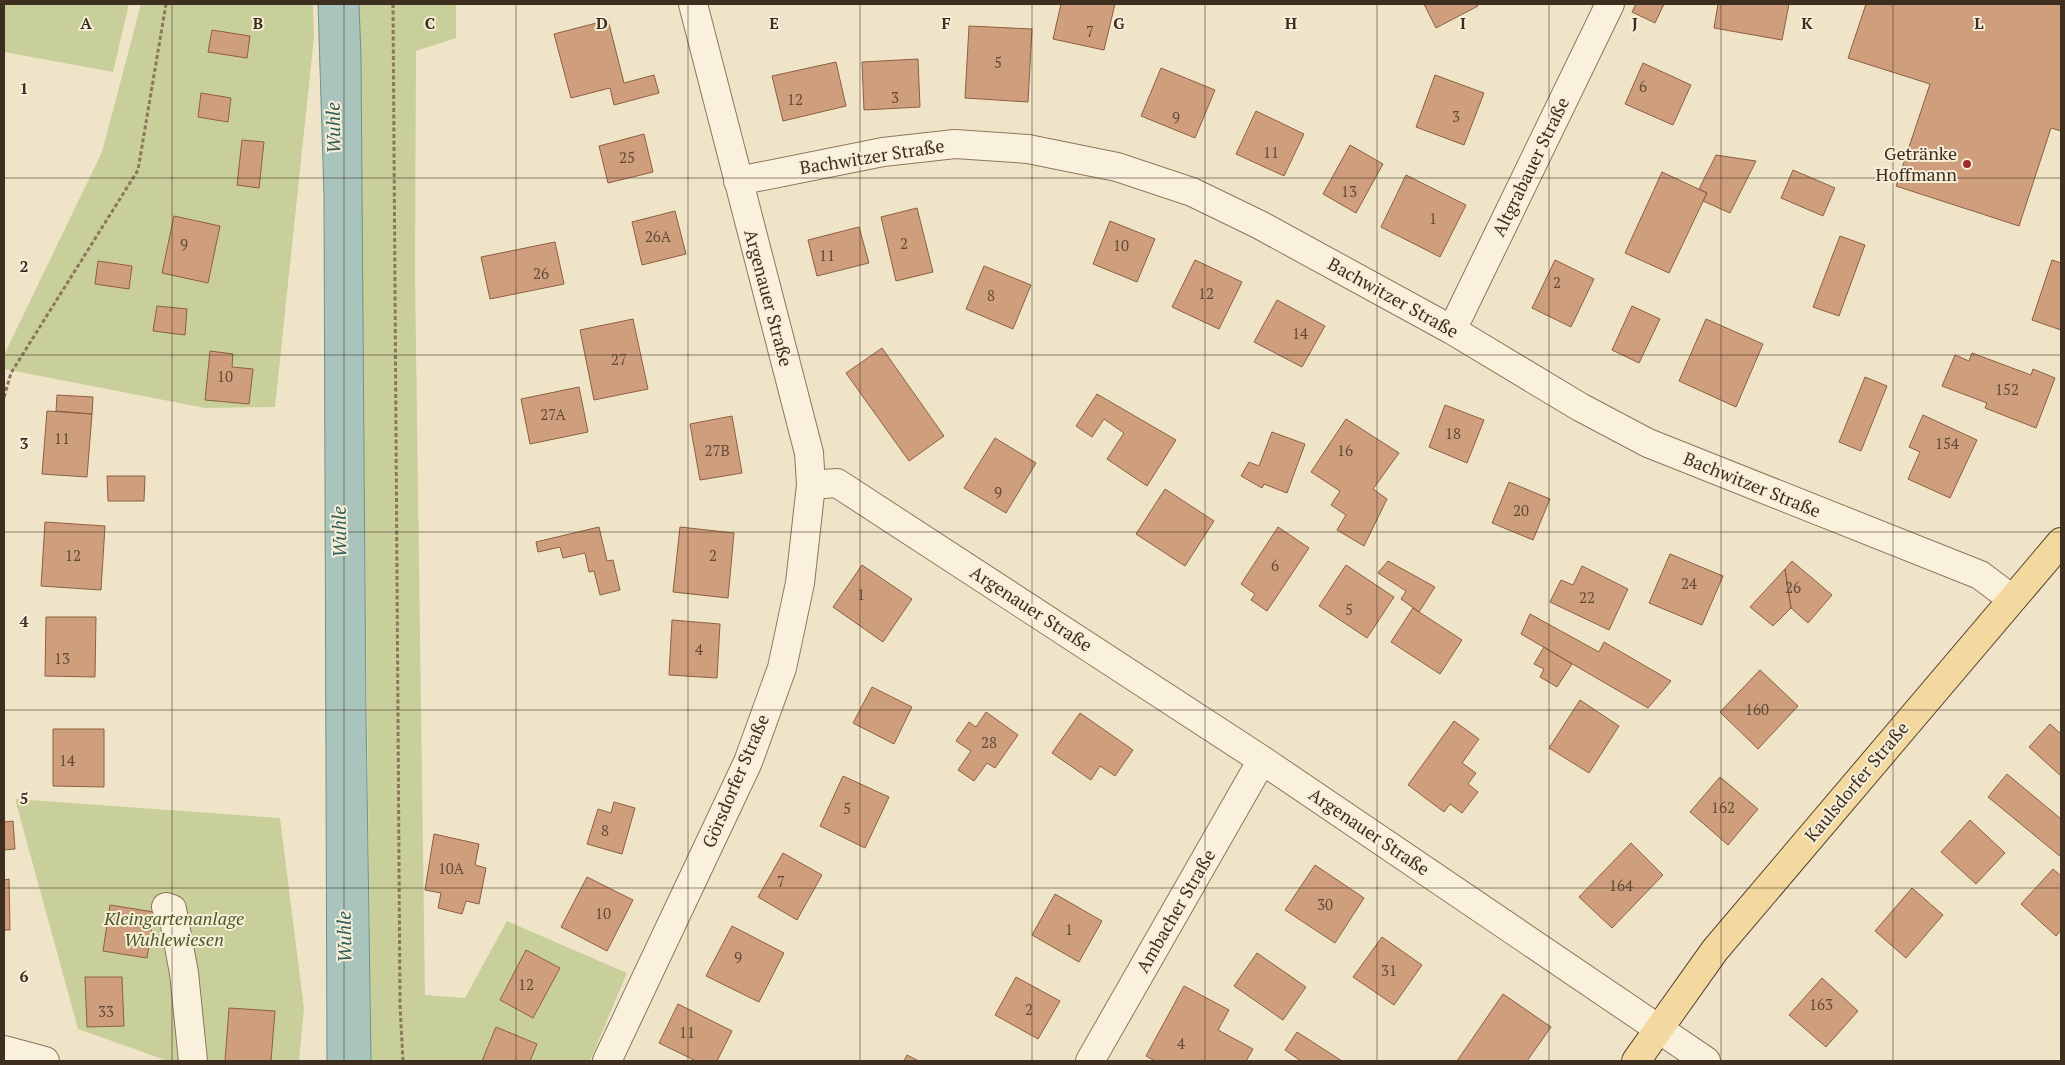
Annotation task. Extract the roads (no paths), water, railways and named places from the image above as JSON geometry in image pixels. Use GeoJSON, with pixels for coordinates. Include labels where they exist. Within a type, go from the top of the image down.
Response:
{"type":"FeatureCollection","features":[{"type":"Feature","properties":{"kind":"main road","name":"Kaulsdorfer Straße"},"geometry":{"type":"LineString","coordinates":[[1636,1061],[1658,1027],[1715,950],[2061,542]]}},
{"type":"Feature","properties":{"kind":"street","name":"Argenauer Straße"},"geometry":{"type":"LineString","coordinates":[[693,4],[809,452],[812,485],[837,483],[1262,760],[1706,1061]]}},
{"type":"Feature","properties":{"kind":"street","name":"Altgrabauer Straße"},"geometry":{"type":"LineString","coordinates":[[1452,330],[1610,4]]}},
{"type":"Feature","properties":{"kind":"street","name":"Bachwitzer Straße"},"geometry":{"type":"LineString","coordinates":[[738,181],[883,152],[955,144],[1028,149],[1117,167],[1192,192],[1260,225],[1452,330],[1580,407],[1648,443],[1980,575],[2012,599]]}},
{"type":"Feature","properties":{"kind":"street","name":"Görsdorfer Straße"},"geometry":{"type":"LineString","coordinates":[[607,1061],[748,762],[782,668],[800,583],[812,485]]}},
{"type":"Feature","properties":{"kind":"street","name":"Ambacher Straße"},"geometry":{"type":"LineString","coordinates":[[1090,1061],[1262,760]]}},
{"type":"Feature","properties":{"kind":"street"},"geometry":{"type":"LineString","coordinates":[[166,908],[172,909],[184,973],[193,1061]]}},
{"type":"Feature","properties":{"kind":"street"},"geometry":{"type":"LineString","coordinates":[[4,1050],[45,1061]]}},
{"type":"Feature","properties":{"kind":"water","name":"Wuhle"},"geometry":{"type":"Polygon","coordinates":[[[318,4],[359,4],[371,1061],[327,1061],[324,195],[318,4]]]}},
{"type":"Feature","properties":{"kind":"place","name":"Getränke Hoffmann"},"geometry":{"type":"Point","coordinates":[1967,164]}},
{"type":"Feature","properties":{"kind":"park label","name":"Kleingartenanlage Wuhlewiesen"},"geometry":{"type":"Point","coordinates":[174,930]}}]}
